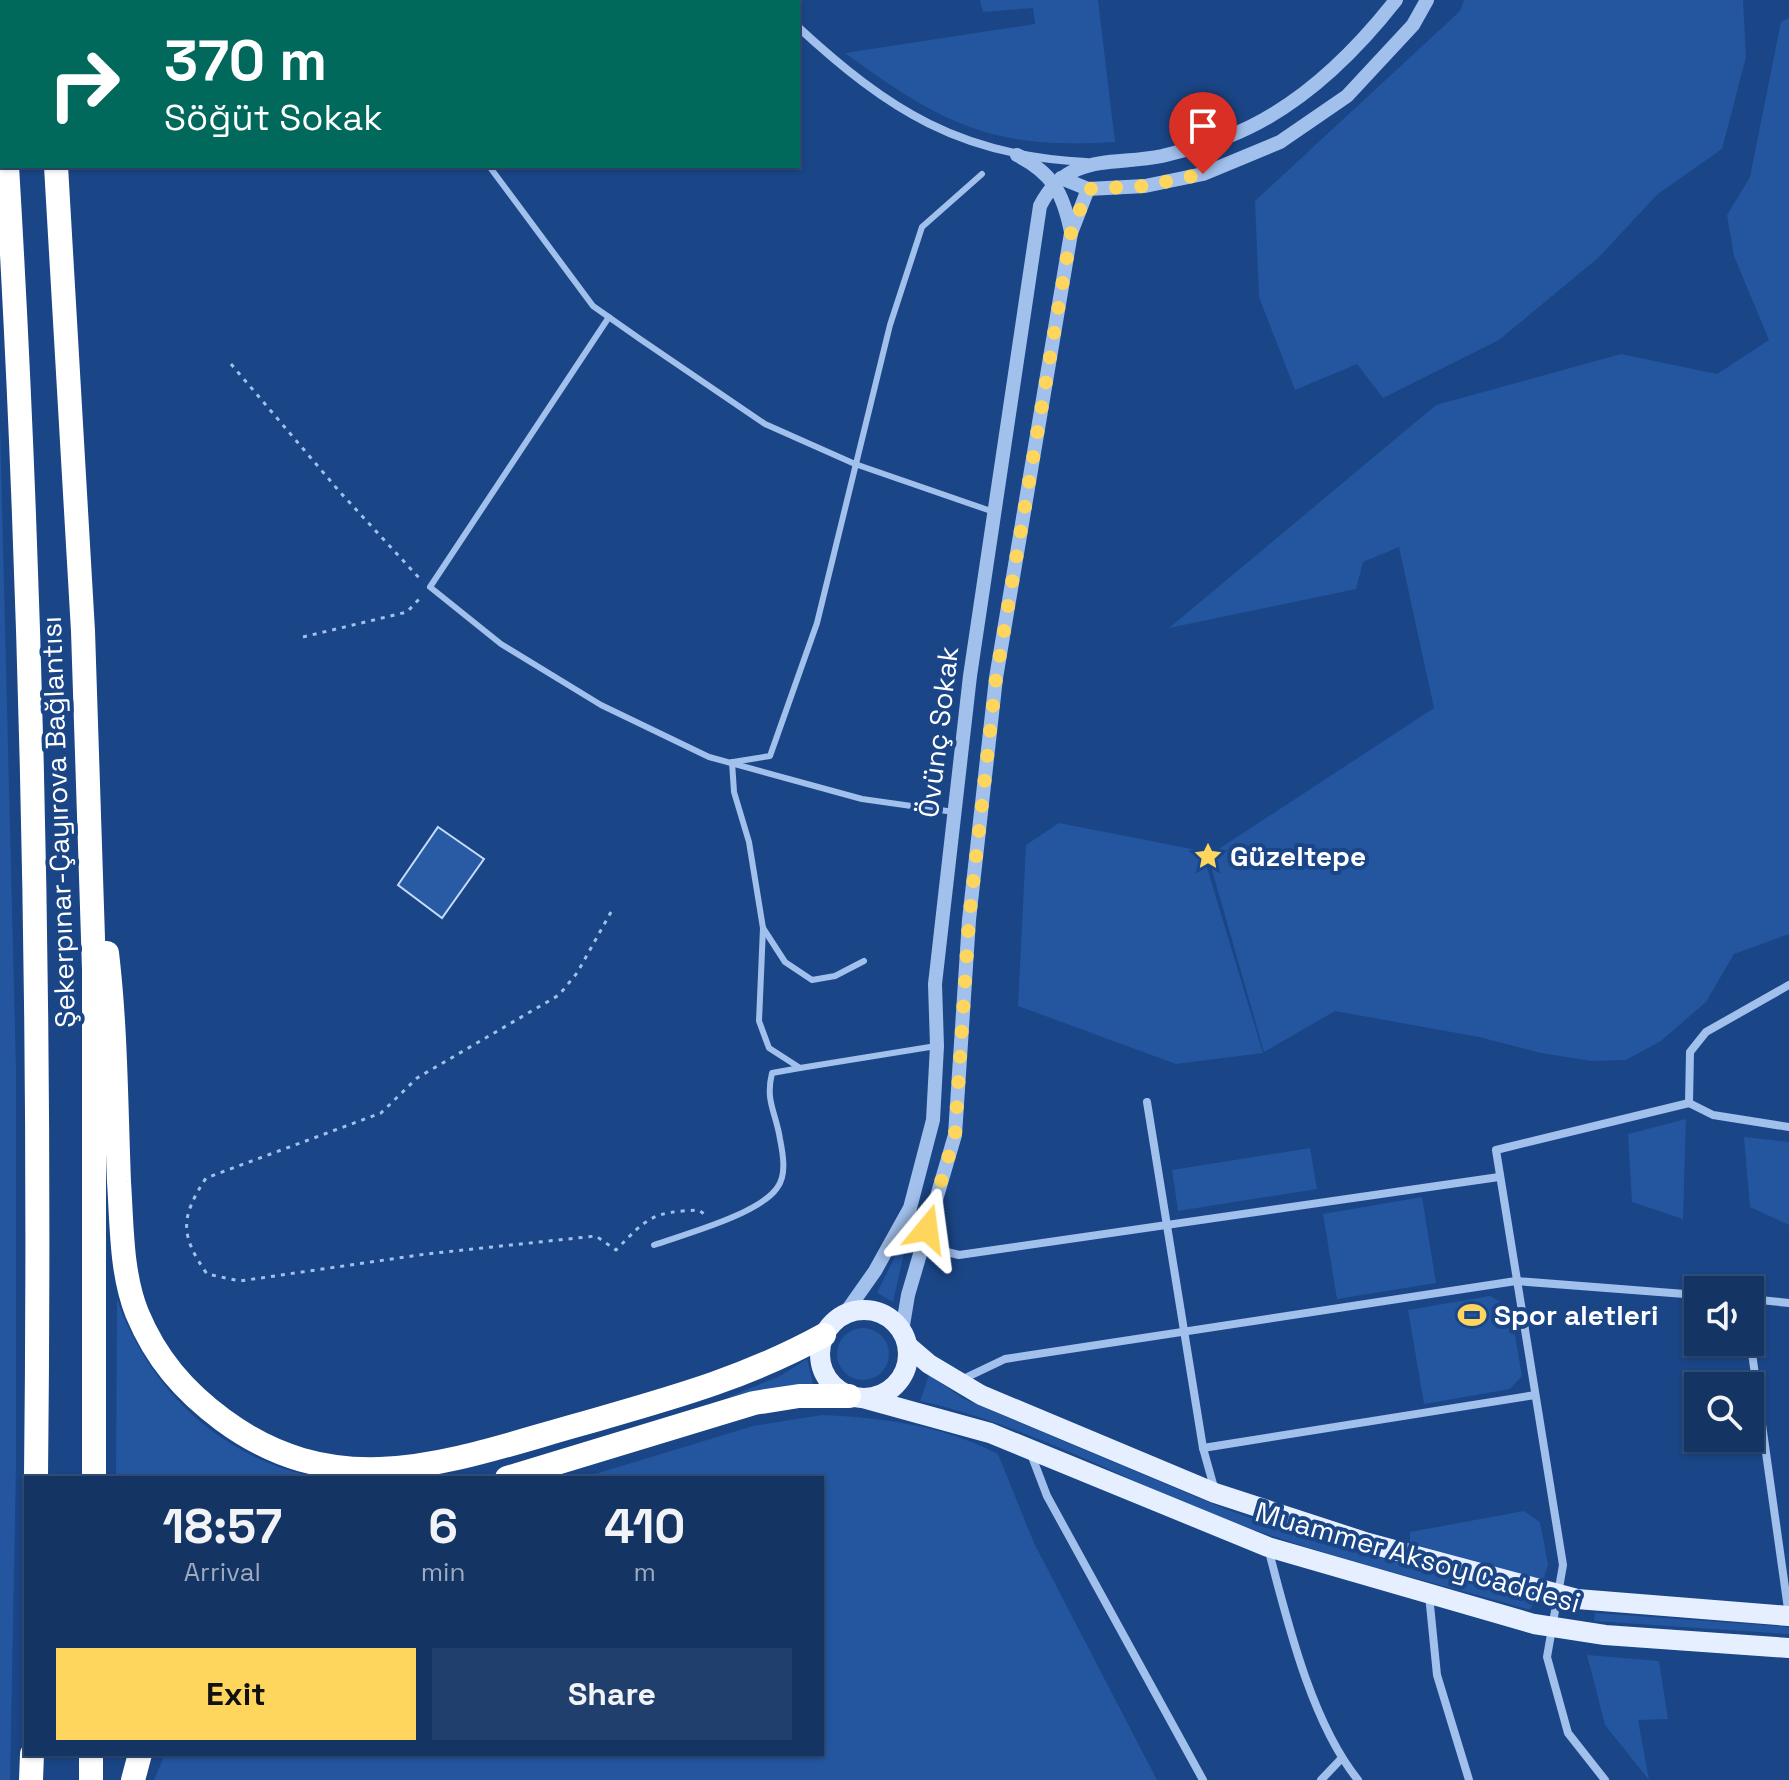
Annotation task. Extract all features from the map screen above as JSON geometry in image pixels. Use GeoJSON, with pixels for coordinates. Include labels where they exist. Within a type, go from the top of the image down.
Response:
{"type":"FeatureCollection","features":[{"type":"Feature","properties":{"kind":"highway","name":"Şekerpınar-Çayırova Bağlantısı"},"geometry":{"type":"LineString","coordinates":[[7,168],[22,444],[34,816],[38,1272],[36,1476]]}},
{"type":"Feature","properties":{"kind":"highway","name":"Şekerpınar-Çayırova Bağlantısı"},"geometry":{"type":"LineString","coordinates":[[56,168],[74,436],[94,969],[94,1476]]}},
{"type":"Feature","properties":{"kind":"highway"},"geometry":{"type":"LineString","coordinates":[[88,792],[116,1030],[124,1264],[136,1311],[166,1368],[187,1391],[248,1438],[290,1458],[335,1468],[374,1471],[439,1464],[740,1377],[824,1335]]}},
{"type":"Feature","properties":{"kind":"highway"},"geometry":{"type":"LineString","coordinates":[[514,1476],[754,1403],[799,1396],[856,1397]]}},
{"type":"Feature","properties":{"kind":"highway"},"geometry":{"type":"LineString","coordinates":[[31,1780],[32,1756]]}},
{"type":"Feature","properties":{"kind":"highway"},"geometry":{"type":"LineString","coordinates":[[91,1756],[91,1780]]}},
{"type":"Feature","properties":{"kind":"highway"},"geometry":{"type":"LineString","coordinates":[[133,1780],[139,1756]]}},
{"type":"Feature","properties":{"kind":"main road"},"geometry":{"type":"LineString","coordinates":[[905,1338],[906,1368],[894,1387],[885,1393],[856,1397],[836,1389],[821,1364],[824,1335],[844,1315],[870,1311],[893,1321],[905,1338],[957,1382],[1215,1493],[1368,1543],[1560,1596],[1620,1604],[1789,1616]]}},
{"type":"Feature","properties":{"kind":"main road","name":"Muammer Aksoy Caddesi"},"geometry":{"type":"LineString","coordinates":[[856,1397],[979,1430],[1268,1547],[1429,1595],[1552,1627],[1605,1635],[1789,1648]]}},
{"type":"Feature","properties":{"kind":"street"},"geometry":{"type":"LineString","coordinates":[[800,29],[885,101],[945,133],[1017,155],[1091,163],[1161,156],[1228,136],[1282,109],[1363,43],[1396,0]]}},
{"type":"Feature","properties":{"kind":"street"},"geometry":{"type":"LineString","coordinates":[[1061,178],[1088,189],[1145,186],[1203,174],[1280,142],[1347,96],[1413,25],[1427,0]]}},
{"type":"Feature","properties":{"kind":"street"},"geometry":{"type":"LineString","coordinates":[[1017,155],[1047,172],[1067,213],[1071,233]]}},
{"type":"Feature","properties":{"kind":"street","name":"Övünç Sokak"},"geometry":{"type":"LineString","coordinates":[[844,1315],[875,1271],[910,1208],[933,1120],[937,1046],[935,984],[954,812],[994,512],[1040,206],[1049,187],[1091,163]]}},
{"type":"Feature","properties":{"kind":"street","name":"Övünç Sokak"},"geometry":{"type":"LineString","coordinates":[[905,1338],[908,1295],[955,1135],[969,920],[996,678],[1071,233],[1088,189]]}},
{"type":"Feature","properties":{"kind":"street"},"geometry":{"type":"LineString","coordinates":[[1689,1103],[1690,1052],[1706,1032],[1789,985]]}},
{"type":"Feature","properties":{"kind":"street"},"geometry":{"type":"LineString","coordinates":[[1147,1102],[1203,1448],[1215,1493]]}},
{"type":"Feature","properties":{"kind":"street"},"geometry":{"type":"LineString","coordinates":[[1605,1780],[1568,1733],[1547,1657],[1563,1565],[1496,1150],[1689,1103],[1713,1115],[1789,1127]]}},
{"type":"Feature","properties":{"kind":"street"},"geometry":{"type":"LineString","coordinates":[[923,1246],[959,1255],[1499,1177]]}},
{"type":"Feature","properties":{"kind":"street"},"geometry":{"type":"LineString","coordinates":[[957,1382],[1005,1359],[1516,1281],[1684,1294]]}},
{"type":"Feature","properties":{"kind":"street"},"geometry":{"type":"LineString","coordinates":[[1764,1301],[1789,1303]]}},
{"type":"Feature","properties":{"kind":"street"},"geometry":{"type":"LineString","coordinates":[[1752,1356],[1789,1616]]}},
{"type":"Feature","properties":{"kind":"street"},"geometry":{"type":"LineString","coordinates":[[1203,1448],[1535,1395]]}},
{"type":"Feature","properties":{"kind":"street"},"geometry":{"type":"LineString","coordinates":[[1029,1450],[1047,1496],[1203,1780]]}},
{"type":"Feature","properties":{"kind":"street"},"geometry":{"type":"LineString","coordinates":[[1268,1547],[1294,1645],[1341,1759],[1358,1780]]}},
{"type":"Feature","properties":{"kind":"street"},"geometry":{"type":"LineString","coordinates":[[1429,1595],[1437,1675],[1469,1780]]}},
{"type":"Feature","properties":{"kind":"street"},"geometry":{"type":"LineString","coordinates":[[1321,1780],[1341,1759]]}},
{"type":"Feature","properties":{"kind":"lane"},"geometry":{"type":"LineString","coordinates":[[490,168],[593,306],[765,424],[855,464],[994,512]]}},
{"type":"Feature","properties":{"kind":"lane"},"geometry":{"type":"LineString","coordinates":[[732,762],[770,756],[817,623],[890,325],[922,227],[982,174]]}},
{"type":"Feature","properties":{"kind":"lane"},"geometry":{"type":"LineString","coordinates":[[609,317],[430,587],[501,644],[601,705],[709,757],[862,799],[954,812]]}},
{"type":"Feature","properties":{"kind":"lane"},"geometry":{"type":"LineString","coordinates":[[732,762],[734,792],[749,842],[763,928],[759,1021],[769,1048],[800,1068]]}},
{"type":"Feature","properties":{"kind":"lane"},"geometry":{"type":"LineString","coordinates":[[763,928],[785,962],[812,980],[835,976],[864,961]]}},
{"type":"Feature","properties":{"kind":"lane"},"geometry":{"type":"LineString","coordinates":[[654,1245],[745,1211],[777,1188],[783,1171],[780,1136],[767,1093],[772,1073],[937,1046]]}},
{"type":"Feature","properties":{"kind":"path"},"geometry":{"type":"LineString","coordinates":[[231,364],[399,559],[430,587],[407,612],[303,637]]}},
{"type":"Feature","properties":{"kind":"path"},"geometry":{"type":"LineString","coordinates":[[611,912],[577,973],[559,995],[417,1078],[381,1113],[206,1178],[185,1220],[190,1250],[207,1274],[240,1281],[426,1254],[596,1236],[616,1250],[642,1224],[662,1211],[699,1210],[715,1223]]}},
{"type":"Feature","properties":{"kind":"shaded area"},"geometry":{"type":"Polygon","coordinates":[[[980,0],[1098,0],[1115,142],[1035,141],[970,127],[911,98],[845,53],[1035,24],[1033,8],[983,12],[980,0]]]}},
{"type":"Feature","properties":{"kind":"shaded area"},"geometry":{"type":"Polygon","coordinates":[[[1464,0],[1743,0],[1746,57],[1722,149],[1658,194],[1598,258],[1499,340],[1383,398],[1357,364],[1295,390],[1259,297],[1255,201],[1460,11],[1464,0]]]}},
{"type":"Feature","properties":{"kind":"shaded area","name":"Güzeltepe"},"geometry":{"type":"Polygon","coordinates":[[[1789,18],[1789,934],[1734,954],[1706,1002],[1661,1041],[1626,1060],[1591,1061],[1541,1053],[1479,1037],[1335,1011],[1264,1052],[1208,856],[1434,708],[1399,547],[1363,562],[1356,589],[1169,628],[1436,405],[1621,354],[1717,374],[1769,340],[1734,256],[1727,215],[1750,177],[1781,22],[1789,18]]]}},
{"type":"Feature","properties":{"kind":"shaded area"},"geometry":{"type":"Polygon","coordinates":[[[0,424],[16,1069],[16,1465],[10,1780],[0,1780],[0,424]]]}},
{"type":"Feature","properties":{"kind":"shaded area"},"geometry":{"type":"Polygon","coordinates":[[[1059,823],[1202,851],[1263,1053],[1176,1064],[1018,1006],[1026,845],[1059,823]]]}},
{"type":"Feature","properties":{"kind":"shaded area"},"geometry":{"type":"Polygon","coordinates":[[[1686,1119],[1683,1219],[1632,1202],[1628,1134],[1686,1119]]]}},
{"type":"Feature","properties":{"kind":"shaded area"},"geometry":{"type":"Polygon","coordinates":[[[1744,1137],[1789,1142],[1789,1225],[1750,1207],[1744,1137]]]}},
{"type":"Feature","properties":{"kind":"shaded area"},"geometry":{"type":"Polygon","coordinates":[[[1310,1148],[1317,1189],[1178,1211],[1172,1170],[1310,1148]]]}},
{"type":"Feature","properties":{"kind":"shaded area"},"geometry":{"type":"Polygon","coordinates":[[[1422,1197],[1436,1283],[1337,1299],[1323,1214],[1422,1197]]]}},
{"type":"Feature","properties":{"kind":"shaded area"},"geometry":{"type":"Polygon","coordinates":[[[910,1226],[893,1302],[877,1293],[910,1226]]]}},
{"type":"Feature","properties":{"kind":"shaded area"},"geometry":{"type":"Polygon","coordinates":[[[1490,1296],[1510,1307],[1522,1376],[1510,1389],[1424,1404],[1408,1310],[1490,1296]]]}},
{"type":"Feature","properties":{"kind":"shaded area"},"geometry":{"type":"Polygon","coordinates":[[[117,1299],[149,1363],[170,1392],[195,1417],[253,1456],[313,1476],[116,1476],[117,1299]]]}},
{"type":"Feature","properties":{"kind":"shaded area"},"geometry":{"type":"Polygon","coordinates":[[[863,1328],[882,1335],[889,1354],[882,1373],[863,1380],[844,1373],[837,1354],[844,1335],[863,1328]]]}},
{"type":"Feature","properties":{"kind":"shaded area"},"geometry":{"type":"Polygon","coordinates":[[[807,1359],[813,1384],[726,1398],[780,1376],[807,1359]]]}},
{"type":"Feature","properties":{"kind":"shaded area"},"geometry":{"type":"Polygon","coordinates":[[[929,1375],[964,1399],[1220,1507],[1281,1529],[1534,1602],[1530,1610],[1274,1537],[1198,1509],[1041,1440],[920,1401],[929,1375]]]}},
{"type":"Feature","properties":{"kind":"shaded area"},"geometry":{"type":"Polygon","coordinates":[[[822,1415],[868,1418],[934,1430],[998,1454],[1034,1543],[1157,1780],[154,1780],[164,1756],[824,1756],[824,1476],[589,1476],[753,1426],[822,1415]]]}},
{"type":"Feature","properties":{"kind":"shaded area"},"geometry":{"type":"Polygon","coordinates":[[[1524,1511],[1540,1522],[1548,1564],[1544,1578],[1534,1580],[1410,1543],[1410,1532],[1524,1511]]]}},
{"type":"Feature","properties":{"kind":"shaded area"},"geometry":{"type":"Polygon","coordinates":[[[1595,1613],[1789,1627],[1789,1634],[1594,1621],[1595,1613]]]}},
{"type":"Feature","properties":{"kind":"shaded area"},"geometry":{"type":"Polygon","coordinates":[[[1587,1655],[1659,1661],[1668,1719],[1638,1720],[1649,1780],[1605,1725],[1587,1655]]]}},
{"type":"Feature","properties":{"kind":"building"},"geometry":{"type":"Polygon","coordinates":[[[438,827],[484,859],[442,918],[398,885],[438,827]]]}},
{"type":"Feature","properties":{"kind":"place","name":"Güzeltepe"},"geometry":{"type":"Point","coordinates":[1208,856]}},
{"type":"Feature","properties":{"kind":"place","name":"Spor aletleri"},"geometry":{"type":"Point","coordinates":[1472,1315]}},
{"type":"Feature","properties":{"kind":"route"},"geometry":{"type":"LineString","coordinates":[[927,1229],[955,1135],[969,920],[996,678],[1071,233],[1088,189],[1145,186],[1203,174]]}}]}
